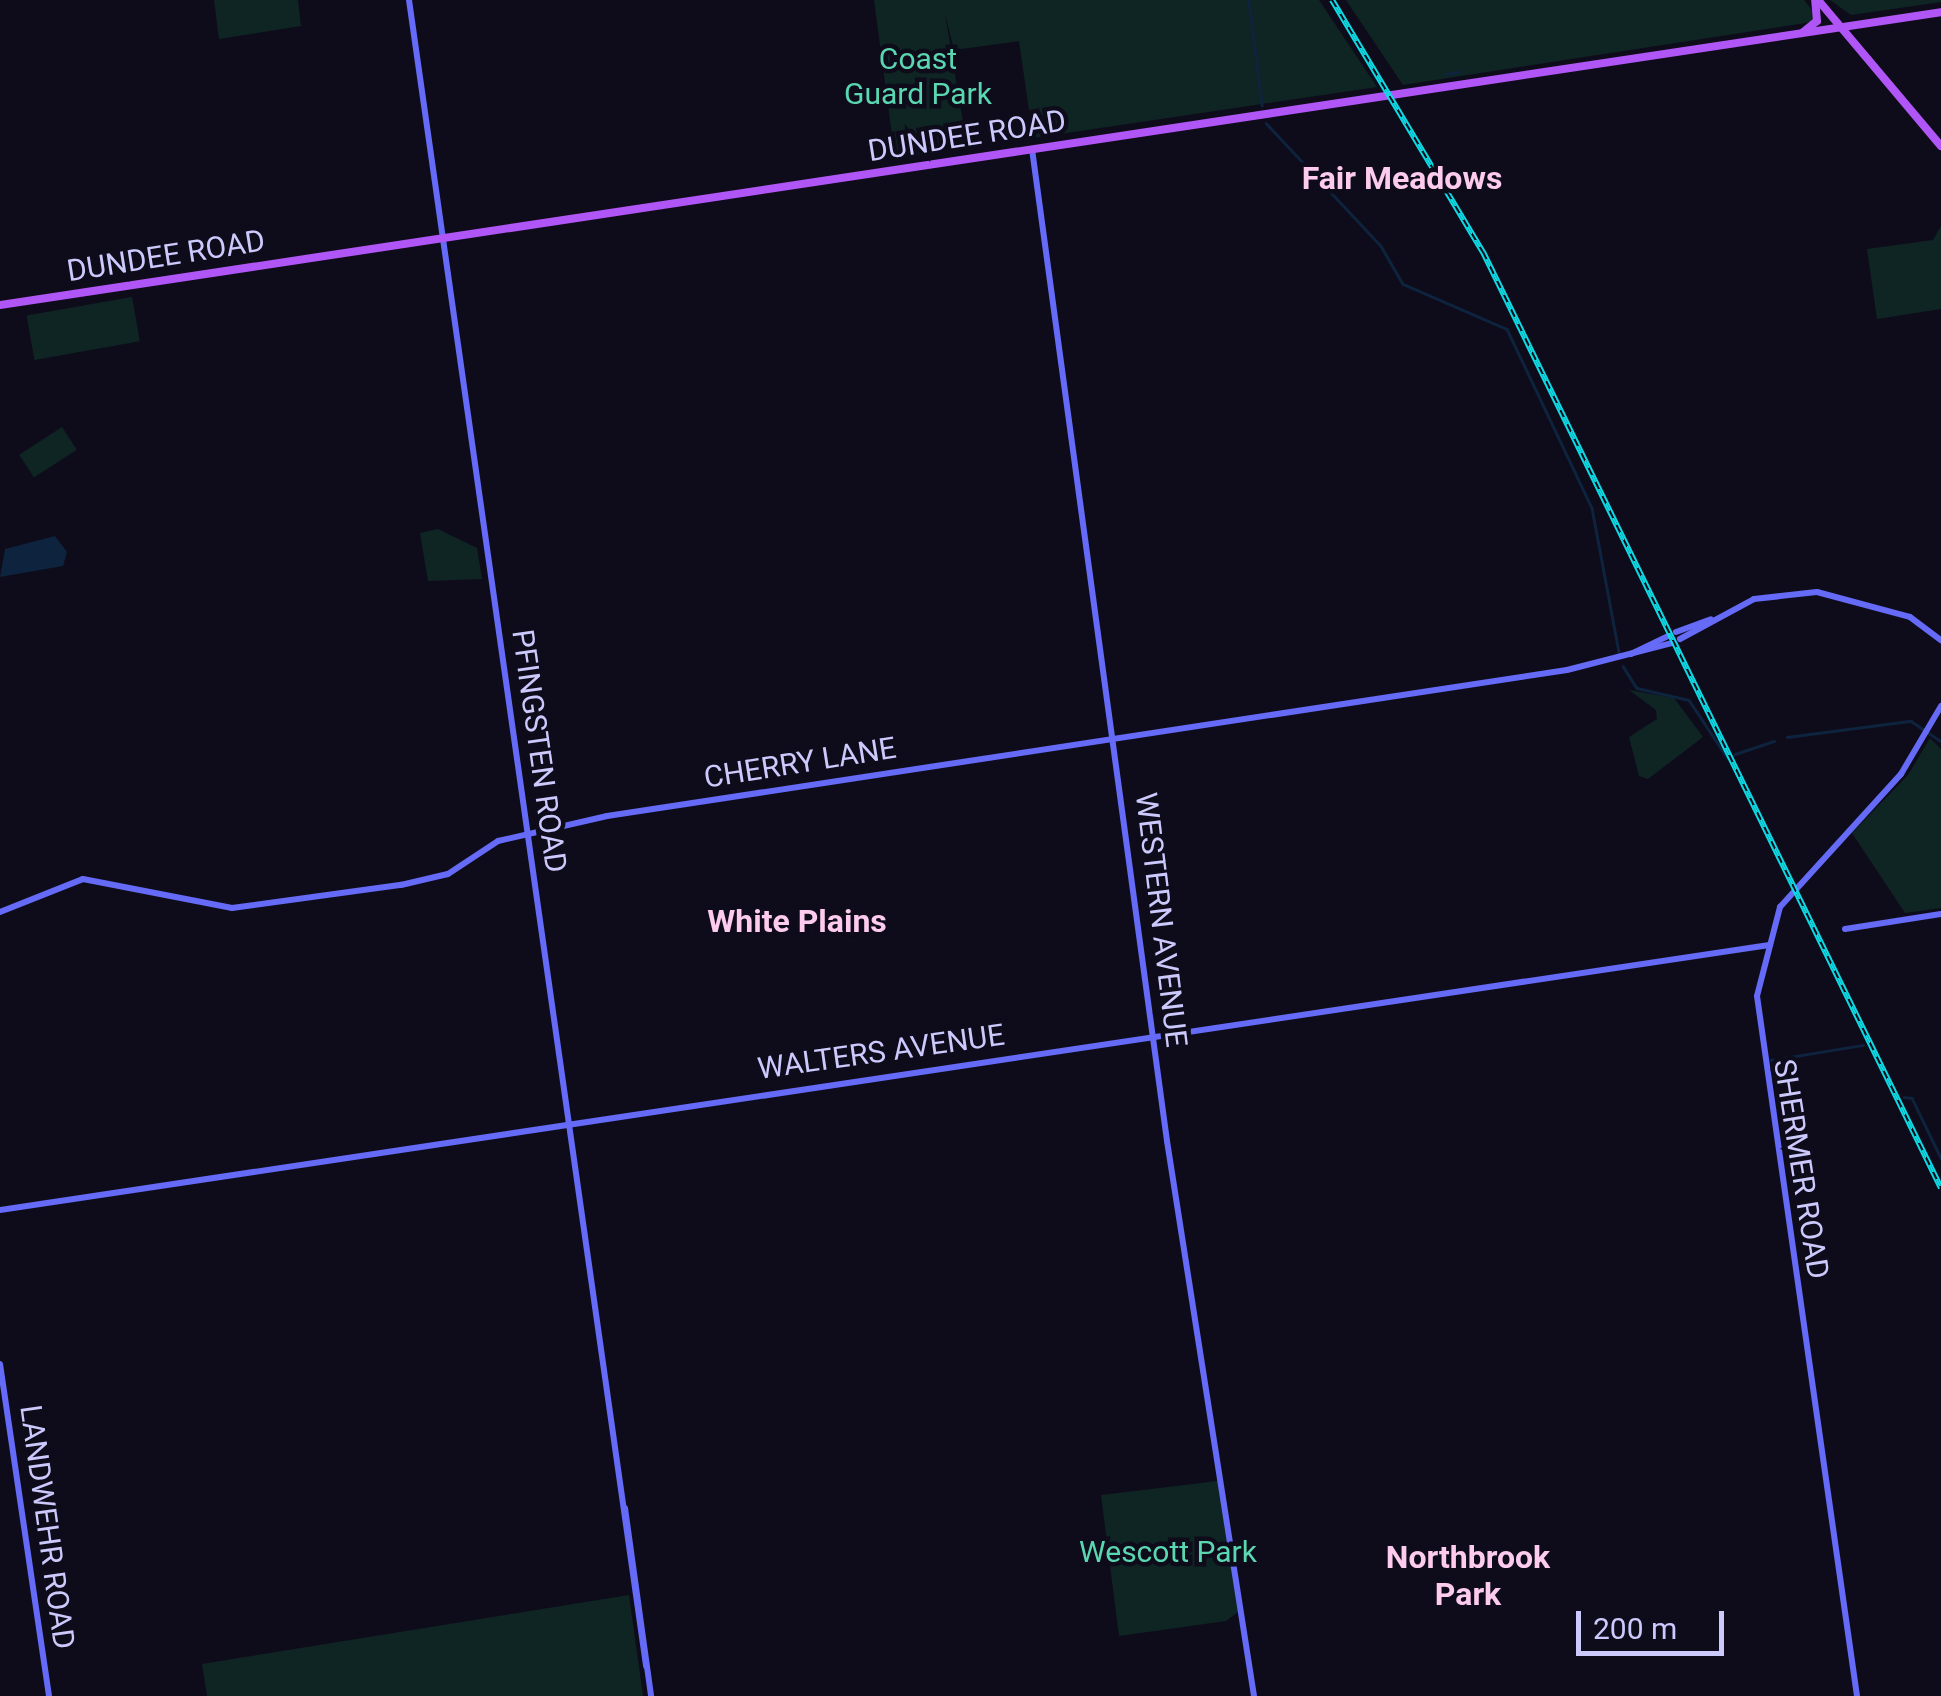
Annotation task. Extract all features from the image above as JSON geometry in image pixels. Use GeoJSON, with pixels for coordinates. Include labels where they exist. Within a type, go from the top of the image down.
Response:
{"type":"FeatureCollection","features":[{"type":"Feature","properties":{"kind":"main road"},"geometry":{"type":"LineString","coordinates":[[1817,0],[1941,146]]}},
{"type":"Feature","properties":{"kind":"main road"},"geometry":{"type":"LineString","coordinates":[[1802,33],[1816,21],[1817,0]]}},
{"type":"Feature","properties":{"kind":"main road","name":"DUNDEE ROAD"},"geometry":{"type":"LineString","coordinates":[[0,305],[1941,12]]}},
{"type":"Feature","properties":{"kind":"main road"},"geometry":{"type":"LineString","coordinates":[[1862,53],[1867,23]]}},
{"type":"Feature","properties":{"kind":"street","name":"PFINGSTEN ROAD"},"geometry":{"type":"LineString","coordinates":[[408,0],[651,1696]]}},
{"type":"Feature","properties":{"kind":"street","name":"WESTERN AVENUE"},"geometry":{"type":"LineString","coordinates":[[1032,148],[1155,1034],[1254,1696]]}},
{"type":"Feature","properties":{"kind":"street","name":"CHERRY LANE"},"geometry":{"type":"LineString","coordinates":[[0,912],[83,879],[223,908],[267,906],[434,880],[498,842],[606,816],[1616,660],[1754,599],[1837,595],[1910,617],[1941,640]]}},
{"type":"Feature","properties":{"kind":"street","name":"SHERMER ROAD"},"geometry":{"type":"LineString","coordinates":[[1857,1696],[1756,1028],[1769,945],[1786,896],[1901,774],[1941,706]]}},
{"type":"Feature","properties":{"kind":"street"},"geometry":{"type":"LineString","coordinates":[[1845,929],[1941,914]]}},
{"type":"Feature","properties":{"kind":"street","name":"WALTERS AVENUE"},"geometry":{"type":"LineString","coordinates":[[0,1210],[570,1121],[1769,945]]}},
{"type":"Feature","properties":{"kind":"street","name":"LANDWEHR ROAD"},"geometry":{"type":"LineString","coordinates":[[0,1364],[49,1696]]}},
{"type":"Feature","properties":{"kind":"green space"},"geometry":{"type":"Polygon","coordinates":[[[214,0],[298,0],[301,26],[219,39],[214,0]]]}},
{"type":"Feature","properties":{"kind":"green space","name":"Coast Guard Park"},"geometry":{"type":"Polygon","coordinates":[[[874,0],[1319,0],[1377,87],[1033,138],[1019,41],[954,50],[945,13],[967,147],[895,158],[874,0]]]}},
{"type":"Feature","properties":{"kind":"green space"},"geometry":{"type":"Polygon","coordinates":[[[1346,0],[1804,0],[1816,15],[1812,22],[1403,85],[1346,0]]]}},
{"type":"Feature","properties":{"kind":"green space"},"geometry":{"type":"Polygon","coordinates":[[[1830,0],[1941,0],[1941,2],[1851,15],[1830,0]]]}},
{"type":"Feature","properties":{"kind":"green space"},"geometry":{"type":"Polygon","coordinates":[[[1941,226],[1941,309],[1877,319],[1867,249],[1933,240],[1941,226]]]}},
{"type":"Feature","properties":{"kind":"green space"},"geometry":{"type":"Polygon","coordinates":[[[132,297],[140,341],[34,360],[27,316],[132,297]]]}},
{"type":"Feature","properties":{"kind":"green space"},"geometry":{"type":"Polygon","coordinates":[[[62,427],[77,450],[34,477],[19,455],[62,427]]]}},
{"type":"Feature","properties":{"kind":"green space"},"geometry":{"type":"Polygon","coordinates":[[[438,529],[477,548],[482,579],[428,581],[420,533],[438,529]]]}},
{"type":"Feature","properties":{"kind":"green space"},"geometry":{"type":"Polygon","coordinates":[[[1629,690],[1674,698],[1703,737],[1648,779],[1639,776],[1629,737],[1657,719],[1656,710],[1629,690]]]}},
{"type":"Feature","properties":{"kind":"green space"},"geometry":{"type":"Polygon","coordinates":[[[1930,738],[1941,749],[1941,908],[1905,913],[1852,833],[1908,775],[1930,738]]]}},
{"type":"Feature","properties":{"kind":"green space","name":"Wescott Park"},"geometry":{"type":"Polygon","coordinates":[[[1218,1481],[1238,1612],[1226,1621],[1119,1636],[1101,1495],[1218,1481]]]}},
{"type":"Feature","properties":{"kind":"green space"},"geometry":{"type":"Polygon","coordinates":[[[629,1595],[643,1696],[207,1696],[202,1664],[629,1595]]]}},
{"type":"Feature","properties":{"kind":"water"},"geometry":{"type":"Polygon","coordinates":[[[55,536],[67,552],[63,566],[0,577],[5,549],[55,536]]]}},
{"type":"Feature","properties":{"kind":"waterway"},"geometry":{"type":"LineString","coordinates":[[1249,0],[1262,105]]}},
{"type":"Feature","properties":{"kind":"waterway"},"geometry":{"type":"LineString","coordinates":[[1446,74],[1459,72]]}},
{"type":"Feature","properties":{"kind":"waterway"},"geometry":{"type":"LineString","coordinates":[[1266,123],[1381,246],[1403,284],[1507,329],[1592,508],[1619,652]]}},
{"type":"Feature","properties":{"kind":"waterway"},"geometry":{"type":"LineString","coordinates":[[1623,666],[1637,688],[1689,700],[1727,757]]}},
{"type":"Feature","properties":{"kind":"waterway"},"geometry":{"type":"LineString","coordinates":[[1787,737],[1911,721],[1941,741]]}},
{"type":"Feature","properties":{"kind":"waterway"},"geometry":{"type":"LineString","coordinates":[[1735,754],[1774,741]]}},
{"type":"Feature","properties":{"kind":"waterway"},"geometry":{"type":"LineString","coordinates":[[1771,1060],[1863,1045]]}},
{"type":"Feature","properties":{"kind":"waterway"},"geometry":{"type":"LineString","coordinates":[[1904,1097],[1912,1098],[1941,1158]]}},
{"type":"Feature","properties":{"kind":"railway"},"geometry":{"type":"LineString","coordinates":[[1332,0],[1483,252],[1941,1188]]}},
{"type":"Feature","properties":{"kind":"district","name":"Fair Meadows"},"geometry":{"type":"Point","coordinates":[1402,178]}},
{"type":"Feature","properties":{"kind":"district","name":"White Plains"},"geometry":{"type":"Point","coordinates":[797,921]}},
{"type":"Feature","properties":{"kind":"district","name":"Northbrook Park"},"geometry":{"type":"Point","coordinates":[1468,1576]}}]}
